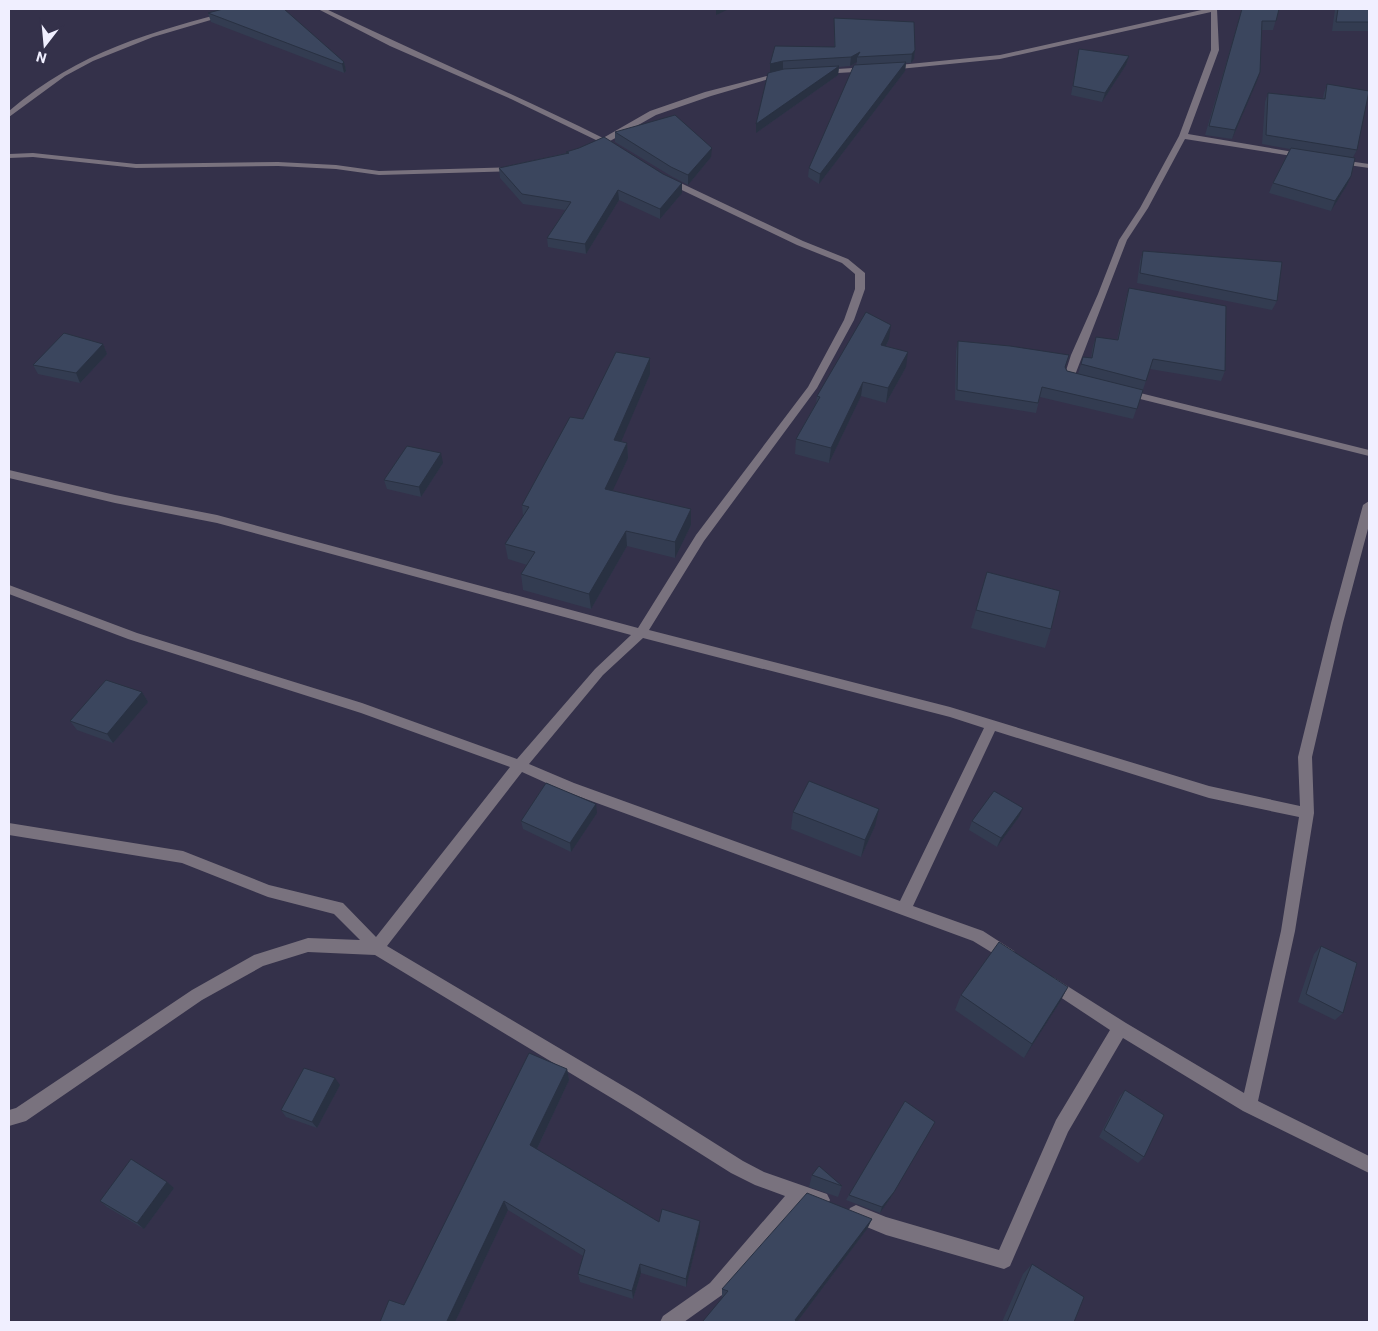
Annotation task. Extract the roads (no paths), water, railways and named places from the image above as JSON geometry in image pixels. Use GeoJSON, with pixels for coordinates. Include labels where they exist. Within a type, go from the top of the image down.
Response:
{"type":"FeatureCollection","features":[{"type":"Feature","properties":{"kind":"street"},"geometry":{"type":"LineString","coordinates":[[9,114],[25,99],[54,78],[120,45],[151,34],[245,9]]}},
{"type":"Feature","properties":{"kind":"street"},"geometry":{"type":"LineString","coordinates":[[321,9],[393,44],[514,97],[606,142],[622,153]]}},
{"type":"Feature","properties":{"kind":"street"},"geometry":{"type":"LineString","coordinates":[[813,72],[911,66],[1000,57],[1214,9],[1215,50],[1183,136],[1144,208],[1123,240],[1103,294],[1076,355],[1070,377],[1088,383]]}},
{"type":"Feature","properties":{"kind":"street"},"geometry":{"type":"LineString","coordinates":[[208,13],[215,17]]}},
{"type":"Feature","properties":{"kind":"street"},"geometry":{"type":"LineString","coordinates":[[591,148],[606,142],[615,133],[653,112],[708,94],[783,74],[793,74]]}},
{"type":"Feature","properties":{"kind":"street"},"geometry":{"type":"LineString","coordinates":[[1183,136],[1312,157]]}},
{"type":"Feature","properties":{"kind":"street"},"geometry":{"type":"LineString","coordinates":[[9,156],[33,155],[136,166],[288,164],[336,167],[379,173],[521,169]]}},
{"type":"Feature","properties":{"kind":"street"},"geometry":{"type":"LineString","coordinates":[[1332,160],[1369,166]]}},
{"type":"Feature","properties":{"kind":"street"},"geometry":{"type":"LineString","coordinates":[[377,948],[520,765],[599,672],[641,633],[700,538],[812,388],[849,320],[860,289],[860,273],[846,261],[791,239],[660,175]]}},
{"type":"Feature","properties":{"kind":"street"},"geometry":{"type":"LineString","coordinates":[[1116,389],[1369,454]]}},
{"type":"Feature","properties":{"kind":"street"},"geometry":{"type":"LineString","coordinates":[[9,474],[115,499],[217,519],[641,633],[992,724],[1209,792],[1307,813]]}},
{"type":"Feature","properties":{"kind":"street"},"geometry":{"type":"LineString","coordinates":[[1249,1105],[1288,931],[1307,813],[1305,757],[1337,623],[1369,505]]}},
{"type":"Feature","properties":{"kind":"street"},"geometry":{"type":"LineString","coordinates":[[9,588],[149,642],[314,692],[520,765],[569,787],[978,936],[1020,963]]}},
{"type":"Feature","properties":{"kind":"street"},"geometry":{"type":"LineString","coordinates":[[904,909],[992,724]]}},
{"type":"Feature","properties":{"kind":"street"},"geometry":{"type":"LineString","coordinates":[[9,829],[183,857],[268,891],[338,908],[377,948],[634,1102],[737,1167],[761,1179],[800,1192],[886,1226],[1004,1260],[1062,1126],[1120,1028]]}},
{"type":"Feature","properties":{"kind":"street"},"geometry":{"type":"LineString","coordinates":[[9,1118],[20,1115],[197,996],[259,960],[308,945],[377,948]]}},
{"type":"Feature","properties":{"kind":"street"},"geometry":{"type":"LineString","coordinates":[[1045,979],[1120,1028],[1249,1105],[1369,1165]]}},
{"type":"Feature","properties":{"kind":"street"},"geometry":{"type":"LineString","coordinates":[[669,1322],[716,1290],[800,1192]]}}]}
